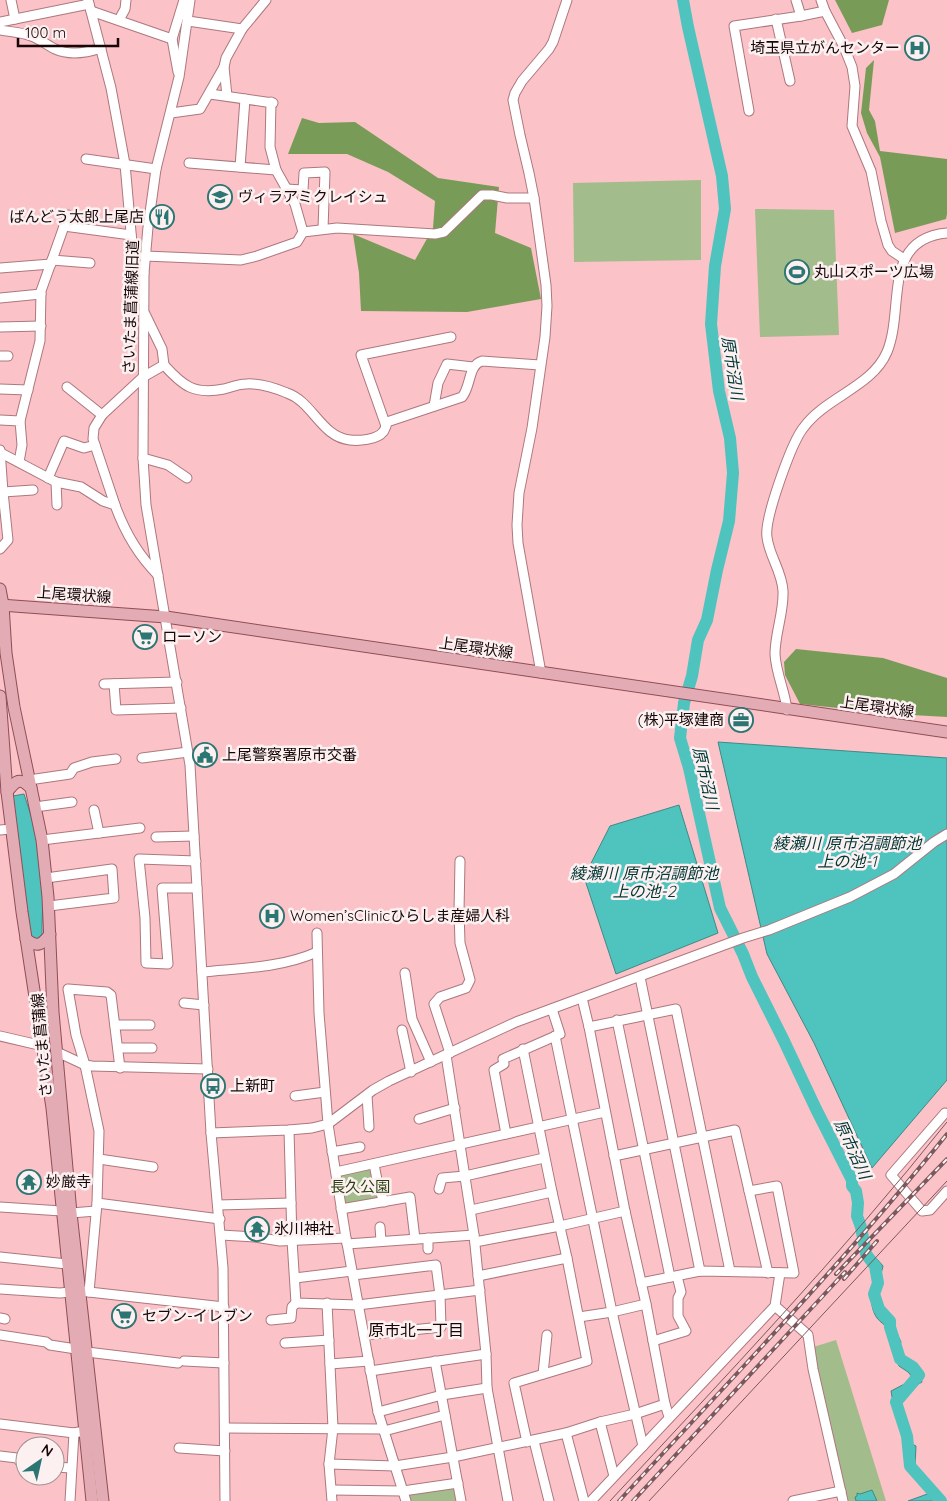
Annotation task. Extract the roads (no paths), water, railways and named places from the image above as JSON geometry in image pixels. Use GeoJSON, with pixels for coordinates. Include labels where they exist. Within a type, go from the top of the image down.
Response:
{"type":"FeatureCollection","features":[{"type":"Feature","properties":{"kind":"main road","name":"さいたま菖蒲線"},"geometry":{"type":"LineString","coordinates":[[0,589],[10,681],[42,840],[49,906],[53,1012],[66,1212],[67,1264],[80,1292]]}},
{"type":"Feature","properties":{"kind":"main road","name":"上尾環状線"},"geometry":{"type":"LineString","coordinates":[[1,605],[166,617],[787,710],[947,732]]}},
{"type":"Feature","properties":{"kind":"main road","name":"さいたま菖蒲線"},"geometry":{"type":"LineString","coordinates":[[0,696],[6,830],[22,912],[66,1212],[80,1292],[79,1432],[92,1501]]}},
{"type":"Feature","properties":{"kind":"main road"},"geometry":{"type":"LineString","coordinates":[[5,786],[21,781],[30,784]]}},
{"type":"Feature","properties":{"kind":"main road"},"geometry":{"type":"LineString","coordinates":[[26,939],[37,944],[44,942],[50,934]]}},
{"type":"Feature","properties":{"kind":"main road","name":"さいたま菖蒲線"},"geometry":{"type":"LineString","coordinates":[[81,1351],[103,1501]]}},
{"type":"Feature","properties":{"kind":"street"},"geometry":{"type":"LineString","coordinates":[[11,0],[16,19]]}},
{"type":"Feature","properties":{"kind":"street"},"geometry":{"type":"LineString","coordinates":[[119,20],[125,9],[126,0]]}},
{"type":"Feature","properties":{"kind":"street"},"geometry":{"type":"LineString","coordinates":[[179,77],[172,39],[184,0]]}},
{"type":"Feature","properties":{"kind":"street","name":"さいたま菖蒲線旧道"},"geometry":{"type":"LineString","coordinates":[[190,0],[179,77],[156,169],[150,204],[144,273],[143,458],[146,505],[188,752],[211,1133],[221,1236],[224,1306],[225,1501]]}},
{"type":"Feature","properties":{"kind":"street"},"geometry":{"type":"LineString","coordinates":[[171,113],[200,109],[210,94],[224,67],[226,58],[242,29],[266,0]]}},
{"type":"Feature","properties":{"kind":"street"},"geometry":{"type":"LineString","coordinates":[[541,673],[518,544],[517,525],[519,493],[532,428],[545,337],[546,285],[534,198],[513,100],[522,81],[549,50],[567,0]]}},
{"type":"Feature","properties":{"kind":"street"},"geometry":{"type":"LineString","coordinates":[[796,0],[801,16]]}},
{"type":"Feature","properties":{"kind":"street"},"geometry":{"type":"LineString","coordinates":[[821,0],[852,67],[856,86],[852,126],[871,171],[888,245],[892,251],[904,259]]}},
{"type":"Feature","properties":{"kind":"street"},"geometry":{"type":"LineString","coordinates":[[89,5],[111,88],[125,164],[133,255],[136,263],[144,273]]}},
{"type":"Feature","properties":{"kind":"street"},"geometry":{"type":"LineString","coordinates":[[0,22],[89,5],[119,20],[172,39]]}},
{"type":"Feature","properties":{"kind":"street"},"geometry":{"type":"LineString","coordinates":[[749,110],[734,26],[825,12]]}},
{"type":"Feature","properties":{"kind":"street"},"geometry":{"type":"LineString","coordinates":[[776,19],[790,81]]}},
{"type":"Feature","properties":{"kind":"street"},"geometry":{"type":"LineString","coordinates":[[188,21],[242,29]]}},
{"type":"Feature","properties":{"kind":"street"},"geometry":{"type":"LineString","coordinates":[[0,30],[30,36],[55,49],[75,54],[101,48]]}},
{"type":"Feature","properties":{"kind":"street"},"geometry":{"type":"LineString","coordinates":[[224,67],[227,96]]}},
{"type":"Feature","properties":{"kind":"street"},"geometry":{"type":"LineString","coordinates":[[145,256],[241,260],[297,242],[303,232],[295,204],[276,170],[270,146],[272,102],[210,94]]}},
{"type":"Feature","properties":{"kind":"street"},"geometry":{"type":"LineString","coordinates":[[240,167],[245,99]]}},
{"type":"Feature","properties":{"kind":"street"},"geometry":{"type":"LineString","coordinates":[[86,159],[156,169]]}},
{"type":"Feature","properties":{"kind":"street"},"geometry":{"type":"LineString","coordinates":[[189,163],[276,170]]}},
{"type":"Feature","properties":{"kind":"street"},"geometry":{"type":"LineString","coordinates":[[286,189],[303,190],[304,172],[325,172],[322,229]]}},
{"type":"Feature","properties":{"kind":"street"},"geometry":{"type":"LineString","coordinates":[[303,232],[337,228],[435,234],[444,232],[482,195],[507,198],[534,198]]}},
{"type":"Feature","properties":{"kind":"street"},"geometry":{"type":"LineString","coordinates":[[19,462],[22,445],[20,421],[40,340],[40,291],[68,215]]}},
{"type":"Feature","properties":{"kind":"street"},"geometry":{"type":"LineString","coordinates":[[64,226],[131,235]]}},
{"type":"Feature","properties":{"kind":"street"},"geometry":{"type":"LineString","coordinates":[[787,710],[786,698],[776,665],[775,652],[784,598],[783,586],[769,550],[766,527],[769,516],[802,428],[820,410],[873,372],[886,354],[892,334],[899,276],[904,259],[917,243],[936,234],[947,233]]}},
{"type":"Feature","properties":{"kind":"street"},"geometry":{"type":"LineString","coordinates":[[0,268],[52,262],[90,263]]}},
{"type":"Feature","properties":{"kind":"street"},"geometry":{"type":"LineString","coordinates":[[0,298],[41,294]]}},
{"type":"Feature","properties":{"kind":"street"},"geometry":{"type":"LineString","coordinates":[[144,312],[162,349],[164,365],[186,386],[195,390],[213,391],[245,383],[296,396],[329,432],[348,440],[360,440],[378,436],[383,432],[387,422],[462,398],[477,362],[540,365]]}},
{"type":"Feature","properties":{"kind":"street"},"geometry":{"type":"LineString","coordinates":[[0,327],[41,326]]}},
{"type":"Feature","properties":{"kind":"street"},"geometry":{"type":"LineString","coordinates":[[386,426],[361,355],[450,337]]}},
{"type":"Feature","properties":{"kind":"street"},"geometry":{"type":"LineString","coordinates":[[434,406],[438,383],[447,364],[474,367]]}},
{"type":"Feature","properties":{"kind":"street"},"geometry":{"type":"LineString","coordinates":[[158,576],[149,566],[122,524],[93,440],[94,428],[102,415],[143,376],[164,365]]}},
{"type":"Feature","properties":{"kind":"street"},"geometry":{"type":"LineString","coordinates":[[67,387],[102,415]]}},
{"type":"Feature","properties":{"kind":"street"},"geometry":{"type":"LineString","coordinates":[[0,389],[28,390]]}},
{"type":"Feature","properties":{"kind":"street"},"geometry":{"type":"LineString","coordinates":[[0,420],[20,421]]}},
{"type":"Feature","properties":{"kind":"street"},"geometry":{"type":"LineString","coordinates":[[57,505],[52,480],[64,441],[84,448],[95,445]]}},
{"type":"Feature","properties":{"kind":"street"},"geometry":{"type":"LineString","coordinates":[[0,448],[8,540],[0,549]]}},
{"type":"Feature","properties":{"kind":"street"},"geometry":{"type":"LineString","coordinates":[[0,453],[52,480],[81,487],[103,501],[114,505]]}},
{"type":"Feature","properties":{"kind":"street"},"geometry":{"type":"LineString","coordinates":[[143,458],[168,466],[187,478]]}},
{"type":"Feature","properties":{"kind":"street"},"geometry":{"type":"LineString","coordinates":[[3,492],[33,490]]}},
{"type":"Feature","properties":{"kind":"street"},"geometry":{"type":"LineString","coordinates":[[104,684],[177,682]]}},
{"type":"Feature","properties":{"kind":"street"},"geometry":{"type":"LineString","coordinates":[[114,684],[116,710],[182,708]]}},
{"type":"Feature","properties":{"kind":"street"},"geometry":{"type":"LineString","coordinates":[[142,758],[188,752]]}},
{"type":"Feature","properties":{"kind":"street"},"geometry":{"type":"LineString","coordinates":[[30,784],[70,774],[74,768],[92,762],[116,759]]}},
{"type":"Feature","properties":{"kind":"street"},"geometry":{"type":"LineString","coordinates":[[35,806],[72,802]]}},
{"type":"Feature","properties":{"kind":"street"},"geometry":{"type":"LineString","coordinates":[[94,810],[99,833]]}},
{"type":"Feature","properties":{"kind":"street"},"geometry":{"type":"LineString","coordinates":[[42,840],[140,828]]}},
{"type":"Feature","properties":{"kind":"street"},"geometry":{"type":"LineString","coordinates":[[211,1133],[289,1130],[312,1128],[328,1124],[389,1081],[516,1022],[769,930],[850,897],[894,874],[947,834]]}},
{"type":"Feature","properties":{"kind":"street"},"geometry":{"type":"LineString","coordinates":[[156,836],[194,836]]}},
{"type":"Feature","properties":{"kind":"street"},"geometry":{"type":"LineString","coordinates":[[196,861],[139,859],[145,918],[146,963],[168,964],[162,888],[197,888]]}},
{"type":"Feature","properties":{"kind":"street"},"geometry":{"type":"LineString","coordinates":[[460,861],[460,943],[470,980],[466,988],[440,997],[434,1004],[448,1054],[454,1108],[475,1239],[486,1354],[487,1388],[508,1501]]}},
{"type":"Feature","properties":{"kind":"street"},"geometry":{"type":"LineString","coordinates":[[46,878],[112,869],[114,898],[49,906]]}},
{"type":"Feature","properties":{"kind":"street"},"geometry":{"type":"LineString","coordinates":[[317,932],[319,1013],[332,1152],[346,1241],[378,1412],[406,1501]]}},
{"type":"Feature","properties":{"kind":"street"},"geometry":{"type":"LineString","coordinates":[[202,972],[280,964],[317,952]]}},
{"type":"Feature","properties":{"kind":"street"},"geometry":{"type":"LineString","coordinates":[[405,974],[412,1019],[431,1062]]}},
{"type":"Feature","properties":{"kind":"street"},"geometry":{"type":"LineString","coordinates":[[640,976],[700,1271]]}},
{"type":"Feature","properties":{"kind":"street"},"geometry":{"type":"LineString","coordinates":[[80,1292],[97,1207],[99,1131],[85,1065],[76,1035],[68,989],[107,992],[111,995],[120,1068]]}},
{"type":"Feature","properties":{"kind":"street"},"geometry":{"type":"LineString","coordinates":[[582,998],[669,1418]]}},
{"type":"Feature","properties":{"kind":"street"},"geometry":{"type":"LineString","coordinates":[[184,1003],[204,1005]]}},
{"type":"Feature","properties":{"kind":"street"},"geometry":{"type":"LineString","coordinates":[[506,1134],[494,1070],[504,1064],[502,1059],[560,1034],[552,1009]]}},
{"type":"Feature","properties":{"kind":"street"},"geometry":{"type":"LineString","coordinates":[[589,1027],[676,1009],[730,1271]]}},
{"type":"Feature","properties":{"kind":"street"},"geometry":{"type":"LineString","coordinates":[[617,1020],[644,1149],[674,1276],[681,1292],[678,1298],[678,1316],[686,1331],[653,1341]]}},
{"type":"Feature","properties":{"kind":"street"},"geometry":{"type":"LineString","coordinates":[[114,1025],[150,1025]]}},
{"type":"Feature","properties":{"kind":"street"},"geometry":{"type":"LineString","coordinates":[[402,1030],[411,1072]]}},
{"type":"Feature","properties":{"kind":"street"},"geometry":{"type":"LineString","coordinates":[[0,1036],[43,1046]]}},
{"type":"Feature","properties":{"kind":"street"},"geometry":{"type":"LineString","coordinates":[[555,1036],[612,1312],[643,1446]]}},
{"type":"Feature","properties":{"kind":"street"},"geometry":{"type":"LineString","coordinates":[[118,1048],[152,1048]]}},
{"type":"Feature","properties":{"kind":"street"},"geometry":{"type":"LineString","coordinates":[[523,1049],[544,1158],[579,1317],[586,1361],[514,1383],[549,1501]]}},
{"type":"Feature","properties":{"kind":"street"},"geometry":{"type":"LineString","coordinates":[[57,1052],[85,1065],[120,1068],[208,1068]]}},
{"type":"Feature","properties":{"kind":"street"},"geometry":{"type":"LineString","coordinates":[[295,1096],[325,1092]]}},
{"type":"Feature","properties":{"kind":"street"},"geometry":{"type":"LineString","coordinates":[[367,1095],[370,1126]]}},
{"type":"Feature","properties":{"kind":"street"},"geometry":{"type":"LineString","coordinates":[[420,1118],[454,1108]]}},
{"type":"Feature","properties":{"kind":"street"},"geometry":{"type":"LineString","coordinates":[[336,1172],[605,1112]]}},
{"type":"Feature","properties":{"kind":"street"},"geometry":{"type":"LineString","coordinates":[[946,1113],[890,1176],[922,1211],[930,1210],[947,1191]]}},
{"type":"Feature","properties":{"kind":"street"},"geometry":{"type":"LineString","coordinates":[[270,1320],[291,1318],[292,1307],[296,1303],[289,1130]]}},
{"type":"Feature","properties":{"kind":"street"},"geometry":{"type":"LineString","coordinates":[[614,1156],[735,1130],[768,1273]]}},
{"type":"Feature","properties":{"kind":"street"},"geometry":{"type":"LineString","coordinates":[[332,1152],[360,1148]]}},
{"type":"Feature","properties":{"kind":"street"},"geometry":{"type":"LineString","coordinates":[[439,1189],[442,1178],[466,1176],[544,1158]]}},
{"type":"Feature","properties":{"kind":"street"},"geometry":{"type":"LineString","coordinates":[[99,1160],[153,1167]]}},
{"type":"Feature","properties":{"kind":"street"},"geometry":{"type":"LineString","coordinates":[[374,1164],[384,1202]]}},
{"type":"Feature","properties":{"kind":"street"},"geometry":{"type":"LineString","coordinates":[[641,1283],[700,1271],[794,1273],[777,1186],[749,1191]]}},
{"type":"Feature","properties":{"kind":"street"},"geometry":{"type":"LineString","coordinates":[[470,1210],[552,1192]]}},
{"type":"Feature","properties":{"kind":"street"},"geometry":{"type":"LineString","coordinates":[[342,1209],[410,1197],[415,1239]]}},
{"type":"Feature","properties":{"kind":"street"},"geometry":{"type":"LineString","coordinates":[[218,1205],[291,1203]]}},
{"type":"Feature","properties":{"kind":"street"},"geometry":{"type":"LineString","coordinates":[[0,1207],[66,1212],[97,1207],[220,1219]]}},
{"type":"Feature","properties":{"kind":"street"},"geometry":{"type":"LineString","coordinates":[[221,1236],[255,1237],[280,1241],[475,1239],[560,1226],[625,1211]]}},
{"type":"Feature","properties":{"kind":"street"},"geometry":{"type":"LineString","coordinates":[[380,1227],[381,1241]]}},
{"type":"Feature","properties":{"kind":"street"},"geometry":{"type":"LineString","coordinates":[[428,1238],[428,1249]]}},
{"type":"Feature","properties":{"kind":"street"},"geometry":{"type":"LineString","coordinates":[[0,1257],[67,1264]]}},
{"type":"Feature","properties":{"kind":"street"},"geometry":{"type":"LineString","coordinates":[[478,1276],[567,1258]]}},
{"type":"Feature","properties":{"kind":"street"},"geometry":{"type":"LineString","coordinates":[[294,1278],[436,1265],[441,1327],[364,1335]]}},
{"type":"Feature","properties":{"kind":"street"},"geometry":{"type":"LineString","coordinates":[[591,1501],[775,1306],[780,1273]]}},
{"type":"Feature","properties":{"kind":"street"},"geometry":{"type":"LineString","coordinates":[[0,1289],[60,1293],[80,1292],[224,1306]]}},
{"type":"Feature","properties":{"kind":"street"},"geometry":{"type":"LineString","coordinates":[[296,1303],[358,1305],[480,1290]]}},
{"type":"Feature","properties":{"kind":"street"},"geometry":{"type":"LineString","coordinates":[[327,1304],[332,1428],[329,1464],[332,1501]]}},
{"type":"Feature","properties":{"kind":"street"},"geometry":{"type":"LineString","coordinates":[[579,1317],[646,1304]]}},
{"type":"Feature","properties":{"kind":"street"},"geometry":{"type":"LineString","coordinates":[[775,1306],[808,1335],[812,1369],[843,1501]]}},
{"type":"Feature","properties":{"kind":"street"},"geometry":{"type":"LineString","coordinates":[[0,1335],[46,1342],[50,1345],[81,1351],[181,1362],[224,1363]]}},
{"type":"Feature","properties":{"kind":"street"},"geometry":{"type":"LineString","coordinates":[[543,1374],[547,1335]]}},
{"type":"Feature","properties":{"kind":"street"},"geometry":{"type":"LineString","coordinates":[[285,1343],[329,1340]]}},
{"type":"Feature","properties":{"kind":"street"},"geometry":{"type":"LineString","coordinates":[[370,1371],[486,1354]]}},
{"type":"Feature","properties":{"kind":"street"},"geometry":{"type":"LineString","coordinates":[[330,1364],[369,1361]]}},
{"type":"Feature","properties":{"kind":"street"},"geometry":{"type":"LineString","coordinates":[[436,1361],[461,1501]]}},
{"type":"Feature","properties":{"kind":"street"},"geometry":{"type":"LineString","coordinates":[[378,1412],[442,1395],[487,1388]]}},
{"type":"Feature","properties":{"kind":"street"},"geometry":{"type":"LineString","coordinates":[[329,1464],[395,1466],[453,1457],[566,1433],[665,1404]]}},
{"type":"Feature","properties":{"kind":"street"},"geometry":{"type":"LineString","coordinates":[[225,1428],[384,1430],[445,1415]]}},
{"type":"Feature","properties":{"kind":"street"},"geometry":{"type":"LineString","coordinates":[[600,1422],[614,1476]]}},
{"type":"Feature","properties":{"kind":"street"},"geometry":{"type":"LineString","coordinates":[[0,1424],[79,1432],[71,1468],[70,1501]]}},
{"type":"Feature","properties":{"kind":"street"},"geometry":{"type":"LineString","coordinates":[[566,1433],[584,1501]]}},
{"type":"Feature","properties":{"kind":"street"},"geometry":{"type":"LineString","coordinates":[[179,1448],[225,1451]]}},
{"type":"Feature","properties":{"kind":"street"},"geometry":{"type":"LineString","coordinates":[[0,1456],[15,1458]]}},
{"type":"Feature","properties":{"kind":"street"},"geometry":{"type":"LineString","coordinates":[[65,1468],[71,1468]]}},
{"type":"Feature","properties":{"kind":"street"},"geometry":{"type":"LineString","coordinates":[[332,1490],[403,1491],[458,1483]]}},
{"type":"Feature","properties":{"kind":"street"},"geometry":{"type":"LineString","coordinates":[[793,1501],[841,1491]]}},
{"type":"Feature","properties":{"kind":"water","name":"綾瀬川 原市沼調節池 上の池-1"},"geometry":{"type":"Polygon","coordinates":[[[718,742],[947,758],[947,1080],[872,1168],[814,1043],[767,954],[718,742]]]}},
{"type":"Feature","properties":{"kind":"water"},"geometry":{"type":"Polygon","coordinates":[[[24,794],[34,825],[43,896],[42,934],[37,939],[29,935],[13,796],[24,794]]]}},
{"type":"Feature","properties":{"kind":"water","name":"綾瀬川 原市沼調節池 上の池-2"},"geometry":{"type":"Polygon","coordinates":[[[679,805],[718,933],[616,974],[584,877],[610,826],[679,805]]]}},
{"type":"Feature","properties":{"kind":"water"},"geometry":{"type":"Polygon","coordinates":[[[868,1255],[877,1259],[883,1266],[874,1303],[881,1317],[895,1329],[901,1342],[899,1350],[903,1363],[917,1371],[921,1376],[922,1382],[898,1396],[906,1435],[910,1443],[916,1446],[915,1467],[922,1477],[933,1485],[947,1501],[908,1501],[930,1493],[913,1474],[909,1448],[895,1413],[891,1391],[914,1379],[899,1366],[892,1350],[889,1329],[878,1319],[872,1307],[872,1294],[877,1269],[867,1260],[868,1255]]]}},
{"type":"Feature","properties":{"kind":"water"},"geometry":{"type":"Polygon","coordinates":[[[872,1490],[877,1501],[856,1501],[857,1493],[860,1494],[872,1490]]]}},
{"type":"Feature","properties":{"kind":"waterway","name":"原市沼川"},"geometry":{"type":"LineString","coordinates":[[683,0],[722,176],[725,209],[715,266],[711,324],[719,391],[730,438],[733,473],[729,521],[707,620],[698,640],[692,676],[684,703],[680,738],[689,768],[720,908],[852,1180],[852,1186],[856,1191],[858,1203],[857,1216],[866,1254],[875,1266],[878,1283],[874,1294],[879,1309],[890,1321],[890,1327],[900,1359],[913,1367],[919,1375],[896,1402],[907,1436],[910,1466],[941,1501]]}},
{"type":"Feature","properties":{"kind":"tram line"},"geometry":{"type":"LineString","coordinates":[[610,1501],[825,1267],[947,1122]]}},
{"type":"Feature","properties":{"kind":"tram line"},"geometry":{"type":"LineString","coordinates":[[649,1501],[947,1181]]}},
{"type":"Feature","properties":{"kind":"railway"},"geometry":{"type":"LineString","coordinates":[[619,1501],[827,1274],[908,1182],[947,1134]]}},
{"type":"Feature","properties":{"kind":"railway"},"geometry":{"type":"LineString","coordinates":[[836,1274],[947,1159]]}},
{"type":"Feature","properties":{"kind":"railway"},"geometry":{"type":"LineString","coordinates":[[844,1279],[877,1241]]}},
{"type":"Feature","properties":{"kind":"railway"},"geometry":{"type":"LineString","coordinates":[[633,1501],[845,1272]]}},
{"type":"Feature","properties":{"kind":"place","name":"埼玉県立がんセンター"},"geometry":{"type":"Point","coordinates":[917,48]}},
{"type":"Feature","properties":{"kind":"place","name":"ヴィラアミクレイシュ"},"geometry":{"type":"Point","coordinates":[220,197]}},
{"type":"Feature","properties":{"kind":"place","name":"ばんどう太郎上尾店"},"geometry":{"type":"Point","coordinates":[162,217]}},
{"type":"Feature","properties":{"kind":"place","name":"丸山スポーツ広場"},"geometry":{"type":"Point","coordinates":[797,272]}},
{"type":"Feature","properties":{"kind":"place","name":"ローソン"},"geometry":{"type":"Point","coordinates":[145,637]}},
{"type":"Feature","properties":{"kind":"place","name":"(株)平塚建商"},"geometry":{"type":"Point","coordinates":[741,720]}},
{"type":"Feature","properties":{"kind":"place","name":"上尾警察署原市交番"},"geometry":{"type":"Point","coordinates":[205,755]}},
{"type":"Feature","properties":{"kind":"place","name":"Women’sClinicひらしま産婦人科"},"geometry":{"type":"Point","coordinates":[272,916]}},
{"type":"Feature","properties":{"kind":"place","name":"上新町"},"geometry":{"type":"Point","coordinates":[213,1086]}},
{"type":"Feature","properties":{"kind":"place","name":"妙厳寺"},"geometry":{"type":"Point","coordinates":[29,1182]}},
{"type":"Feature","properties":{"kind":"place","name":"氷川神社"},"geometry":{"type":"Point","coordinates":[257,1229]}},
{"type":"Feature","properties":{"kind":"place","name":"セブン-イレブン"},"geometry":{"type":"Point","coordinates":[124,1316]}},
{"type":"Feature","properties":{"kind":"district","name":"原市北一丁目"},"geometry":{"type":"Point","coordinates":[416,1330]}},
{"type":"Feature","properties":{"kind":"park label","name":"長久公園"},"geometry":{"type":"Point","coordinates":[360,1187]}}]}
